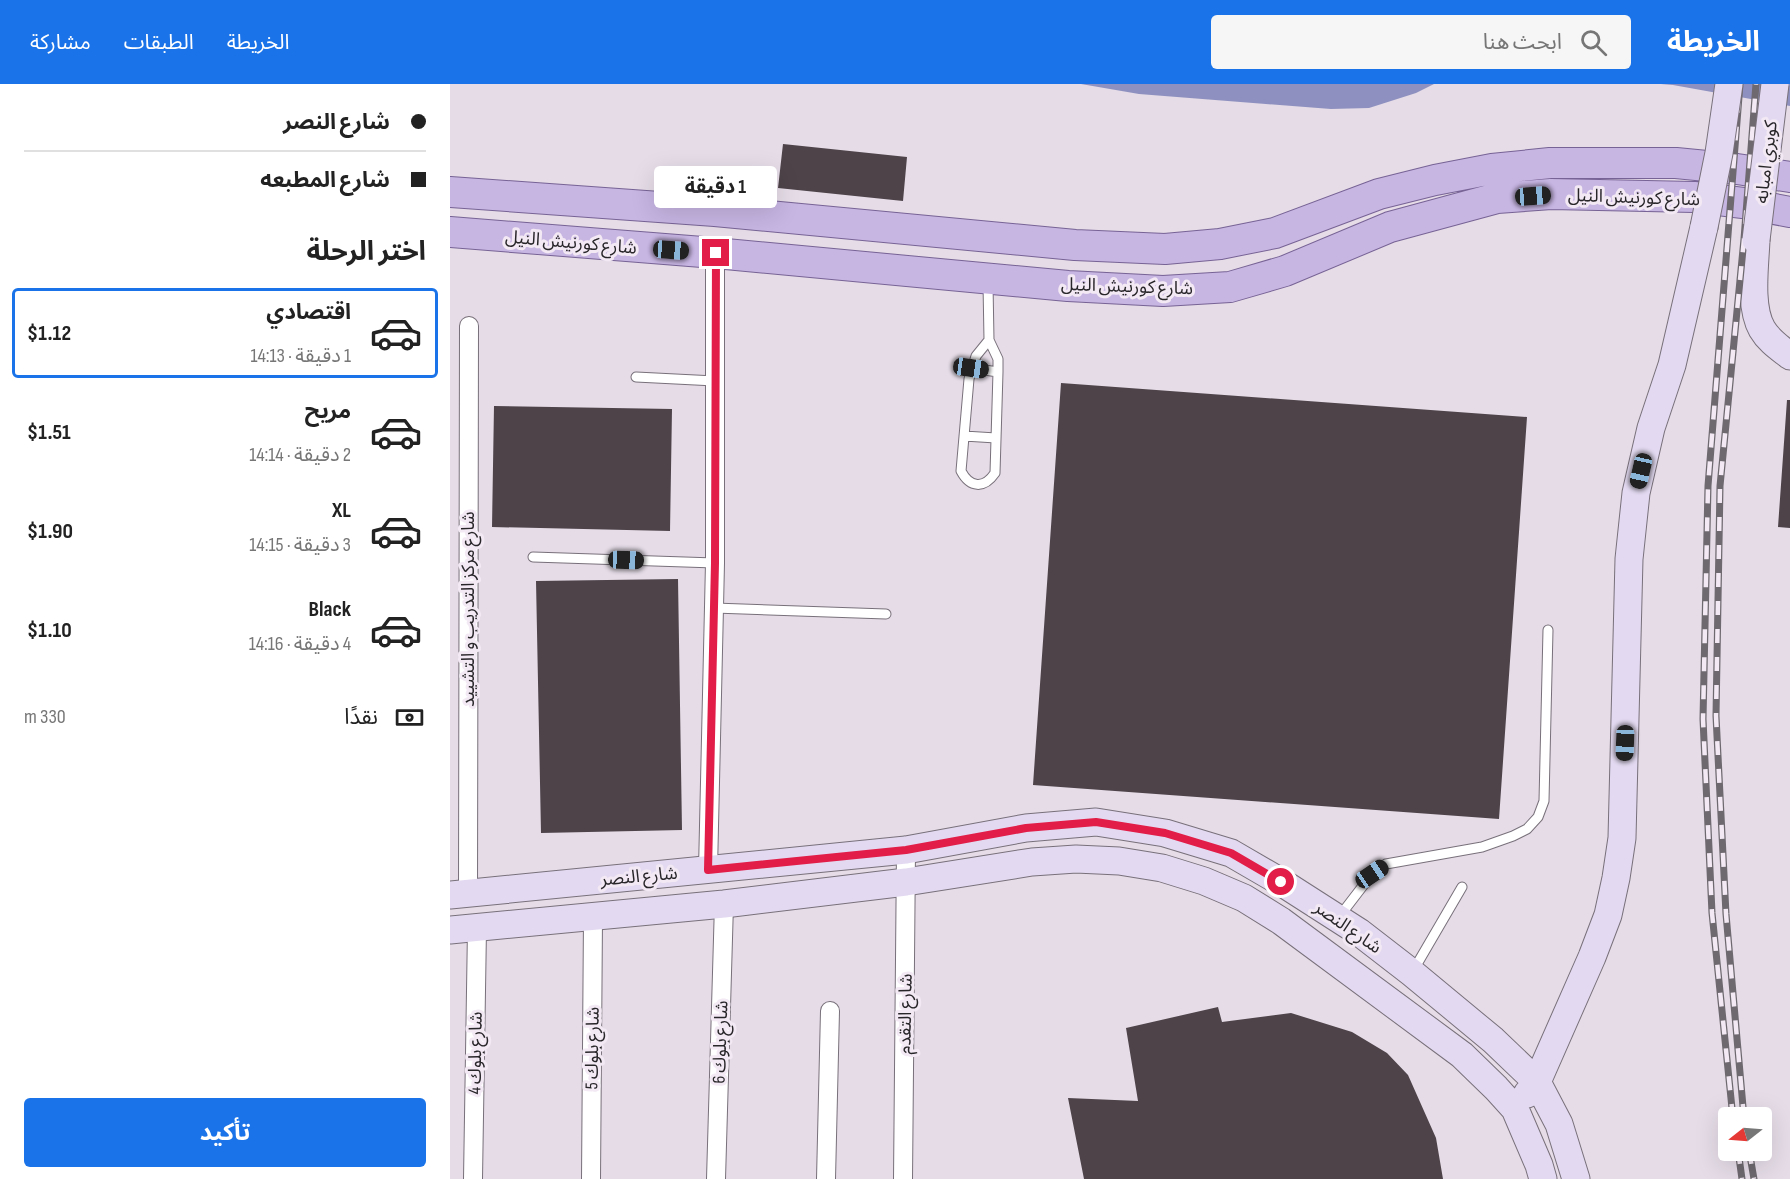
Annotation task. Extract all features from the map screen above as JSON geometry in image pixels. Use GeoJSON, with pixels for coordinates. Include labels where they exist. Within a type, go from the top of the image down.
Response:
{"type":"FeatureCollection","features":[{"type":"Feature","properties":{"kind":"main road"},"geometry":{"type":"LineString","coordinates":[[1515,1109],[1537,1082],[1592,957],[1608,915],[1616,878],[1622,838],[1629,559],[1636,493],[1651,428],[1672,365],[1704,227],[1719,153],[1729,84]]}},
{"type":"Feature","properties":{"kind":"main road","name":"كوبري امبابه"},"geometry":{"type":"LineString","coordinates":[[1775,84],[1756,240],[1755,305],[1762,329],[1790,356]]}},
{"type":"Feature","properties":{"kind":"main road","name":"شارع كورنيش النيل"},"geometry":{"type":"LineString","coordinates":[[450,192],[715,211],[1075,245],[1165,249],[1220,244],[1275,233],[1379,194],[1492,169],[1550,163],[1676,163],[1790,177]]}},
{"type":"Feature","properties":{"kind":"main road","name":"شارع كورنيش النيل"},"geometry":{"type":"LineString","coordinates":[[450,232],[716,253],[1068,286],[1163,291],[1230,287],[1285,271],[1389,227],[1497,198],[1551,194],[1694,198],[1743,203],[1790,212]]}},
{"type":"Feature","properties":{"kind":"main road","name":"شارع النصر"},"geometry":{"type":"LineString","coordinates":[[459,894],[906,850],[1026,828],[1096,822],[1165,833],[1231,853],[1281,882],[1359,932],[1493,1040],[1537,1082],[1559,1124],[1576,1179]]}},
{"type":"Feature","properties":{"kind":"main road","name":"شارع النصر"},"geometry":{"type":"LineString","coordinates":[[450,930],[724,904],[1076,858],[1119,861],[1162,868],[1204,880],[1244,898],[1281,921],[1462,1055],[1515,1109],[1543,1179]]}},
{"type":"Feature","properties":{"kind":"street"},"geometry":{"type":"LineString","coordinates":[[708,870],[715,563],[716,253]]}},
{"type":"Feature","properties":{"kind":"street","name":"شارع مركز التدريب و التشييد"},"geometry":{"type":"LineString","coordinates":[[459,894],[459,589],[469,326]]}},
{"type":"Feature","properties":{"kind":"street","name":"شارع التقدم"},"geometry":{"type":"LineString","coordinates":[[903,1179],[906,850]]}},
{"type":"Feature","properties":{"kind":"street","name":"شارع بلوك 6"},"geometry":{"type":"LineString","coordinates":[[716,1179],[724,904]]}},
{"type":"Feature","properties":{"kind":"street","name":"شارع بلوك 5"},"geometry":{"type":"LineString","coordinates":[[591,1179],[593,918]]}},
{"type":"Feature","properties":{"kind":"street","name":"شارع بلوك 4"},"geometry":{"type":"LineString","coordinates":[[473,1179],[477,928]]}},
{"type":"Feature","properties":{"kind":"street"},"geometry":{"type":"LineString","coordinates":[[826,1179],[830,1011]]}},
{"type":"Feature","properties":{"kind":"lane"},"geometry":{"type":"LineString","coordinates":[[988,278],[989,340],[998,359],[995,473],[990,481],[973,484],[965,479],[961,471],[971,368],[976,356],[989,340]]}},
{"type":"Feature","properties":{"kind":"lane"},"geometry":{"type":"LineString","coordinates":[[971,368],[998,372]]}},
{"type":"Feature","properties":{"kind":"lane"},"geometry":{"type":"LineString","coordinates":[[636,377],[715,381]]}},
{"type":"Feature","properties":{"kind":"lane"},"geometry":{"type":"LineString","coordinates":[[964,436],[996,438]]}},
{"type":"Feature","properties":{"kind":"lane"},"geometry":{"type":"LineString","coordinates":[[533,557],[715,563]]}},
{"type":"Feature","properties":{"kind":"lane"},"geometry":{"type":"LineString","coordinates":[[714,608],[886,614]]}},
{"type":"Feature","properties":{"kind":"lane"},"geometry":{"type":"LineString","coordinates":[[1338,918],[1372,874],[1386,864],[1482,847],[1527,829],[1538,817],[1544,801],[1548,630]]}},
{"type":"Feature","properties":{"kind":"lane"},"geometry":{"type":"LineString","coordinates":[[1412,973],[1462,887]]}},
{"type":"Feature","properties":{"kind":"water"},"geometry":{"type":"Polygon","coordinates":[[[1081,84],[1434,84],[1416,93],[1369,108],[1331,109],[1139,94],[1081,84]]]}},
{"type":"Feature","properties":{"kind":"water"},"geometry":{"type":"Polygon","coordinates":[[[1661,84],[1790,84],[1790,106],[1673,85],[1661,84]]]}},
{"type":"Feature","properties":{"kind":"building"},"geometry":{"type":"Polygon","coordinates":[[[783,144],[907,157],[903,201],[778,188],[783,144]]]}},
{"type":"Feature","properties":{"kind":"building"},"geometry":{"type":"Polygon","coordinates":[[[1061,383],[1527,417],[1499,819],[1033,785],[1061,383]]]}},
{"type":"Feature","properties":{"kind":"building"},"geometry":{"type":"Polygon","coordinates":[[[1787,400],[1790,400],[1790,528],[1778,527],[1787,400]]]}},
{"type":"Feature","properties":{"kind":"building"},"geometry":{"type":"Polygon","coordinates":[[[494,406],[672,409],[670,531],[492,527],[494,406]]]}},
{"type":"Feature","properties":{"kind":"building"},"geometry":{"type":"Polygon","coordinates":[[[678,579],[682,830],[541,833],[536,581],[678,579]]]}},
{"type":"Feature","properties":{"kind":"building"},"geometry":{"type":"Polygon","coordinates":[[[1218,1007],[1222,1022],[1291,1013],[1352,1032],[1387,1053],[1408,1075],[1436,1138],[1443,1179],[1084,1179],[1068,1098],[1138,1101],[1126,1028],[1218,1007]]]}},
{"type":"Feature","properties":{"kind":"railway"},"geometry":{"type":"LineString","coordinates":[[1732,1107],[1712,913],[1703,719],[1708,486],[1740,84]]}},
{"type":"Feature","properties":{"kind":"railway"},"geometry":{"type":"LineString","coordinates":[[1743,1107],[1726,914],[1716,716],[1720,486],[1744,239],[1756,84]]}},
{"type":"Feature","properties":{"kind":"railway"},"geometry":{"type":"LineString","coordinates":[[1740,1161],[1742,1179]]}},
{"type":"Feature","properties":{"kind":"railway"},"geometry":{"type":"LineString","coordinates":[[1751,1161],[1754,1179]]}},
{"type":"Feature","properties":{"kind":"route"},"geometry":{"type":"LineString","coordinates":[[716,253],[715,563],[708,870],[906,850],[1026,828],[1096,822],[1165,833],[1231,853],[1281,882]]}}]}
